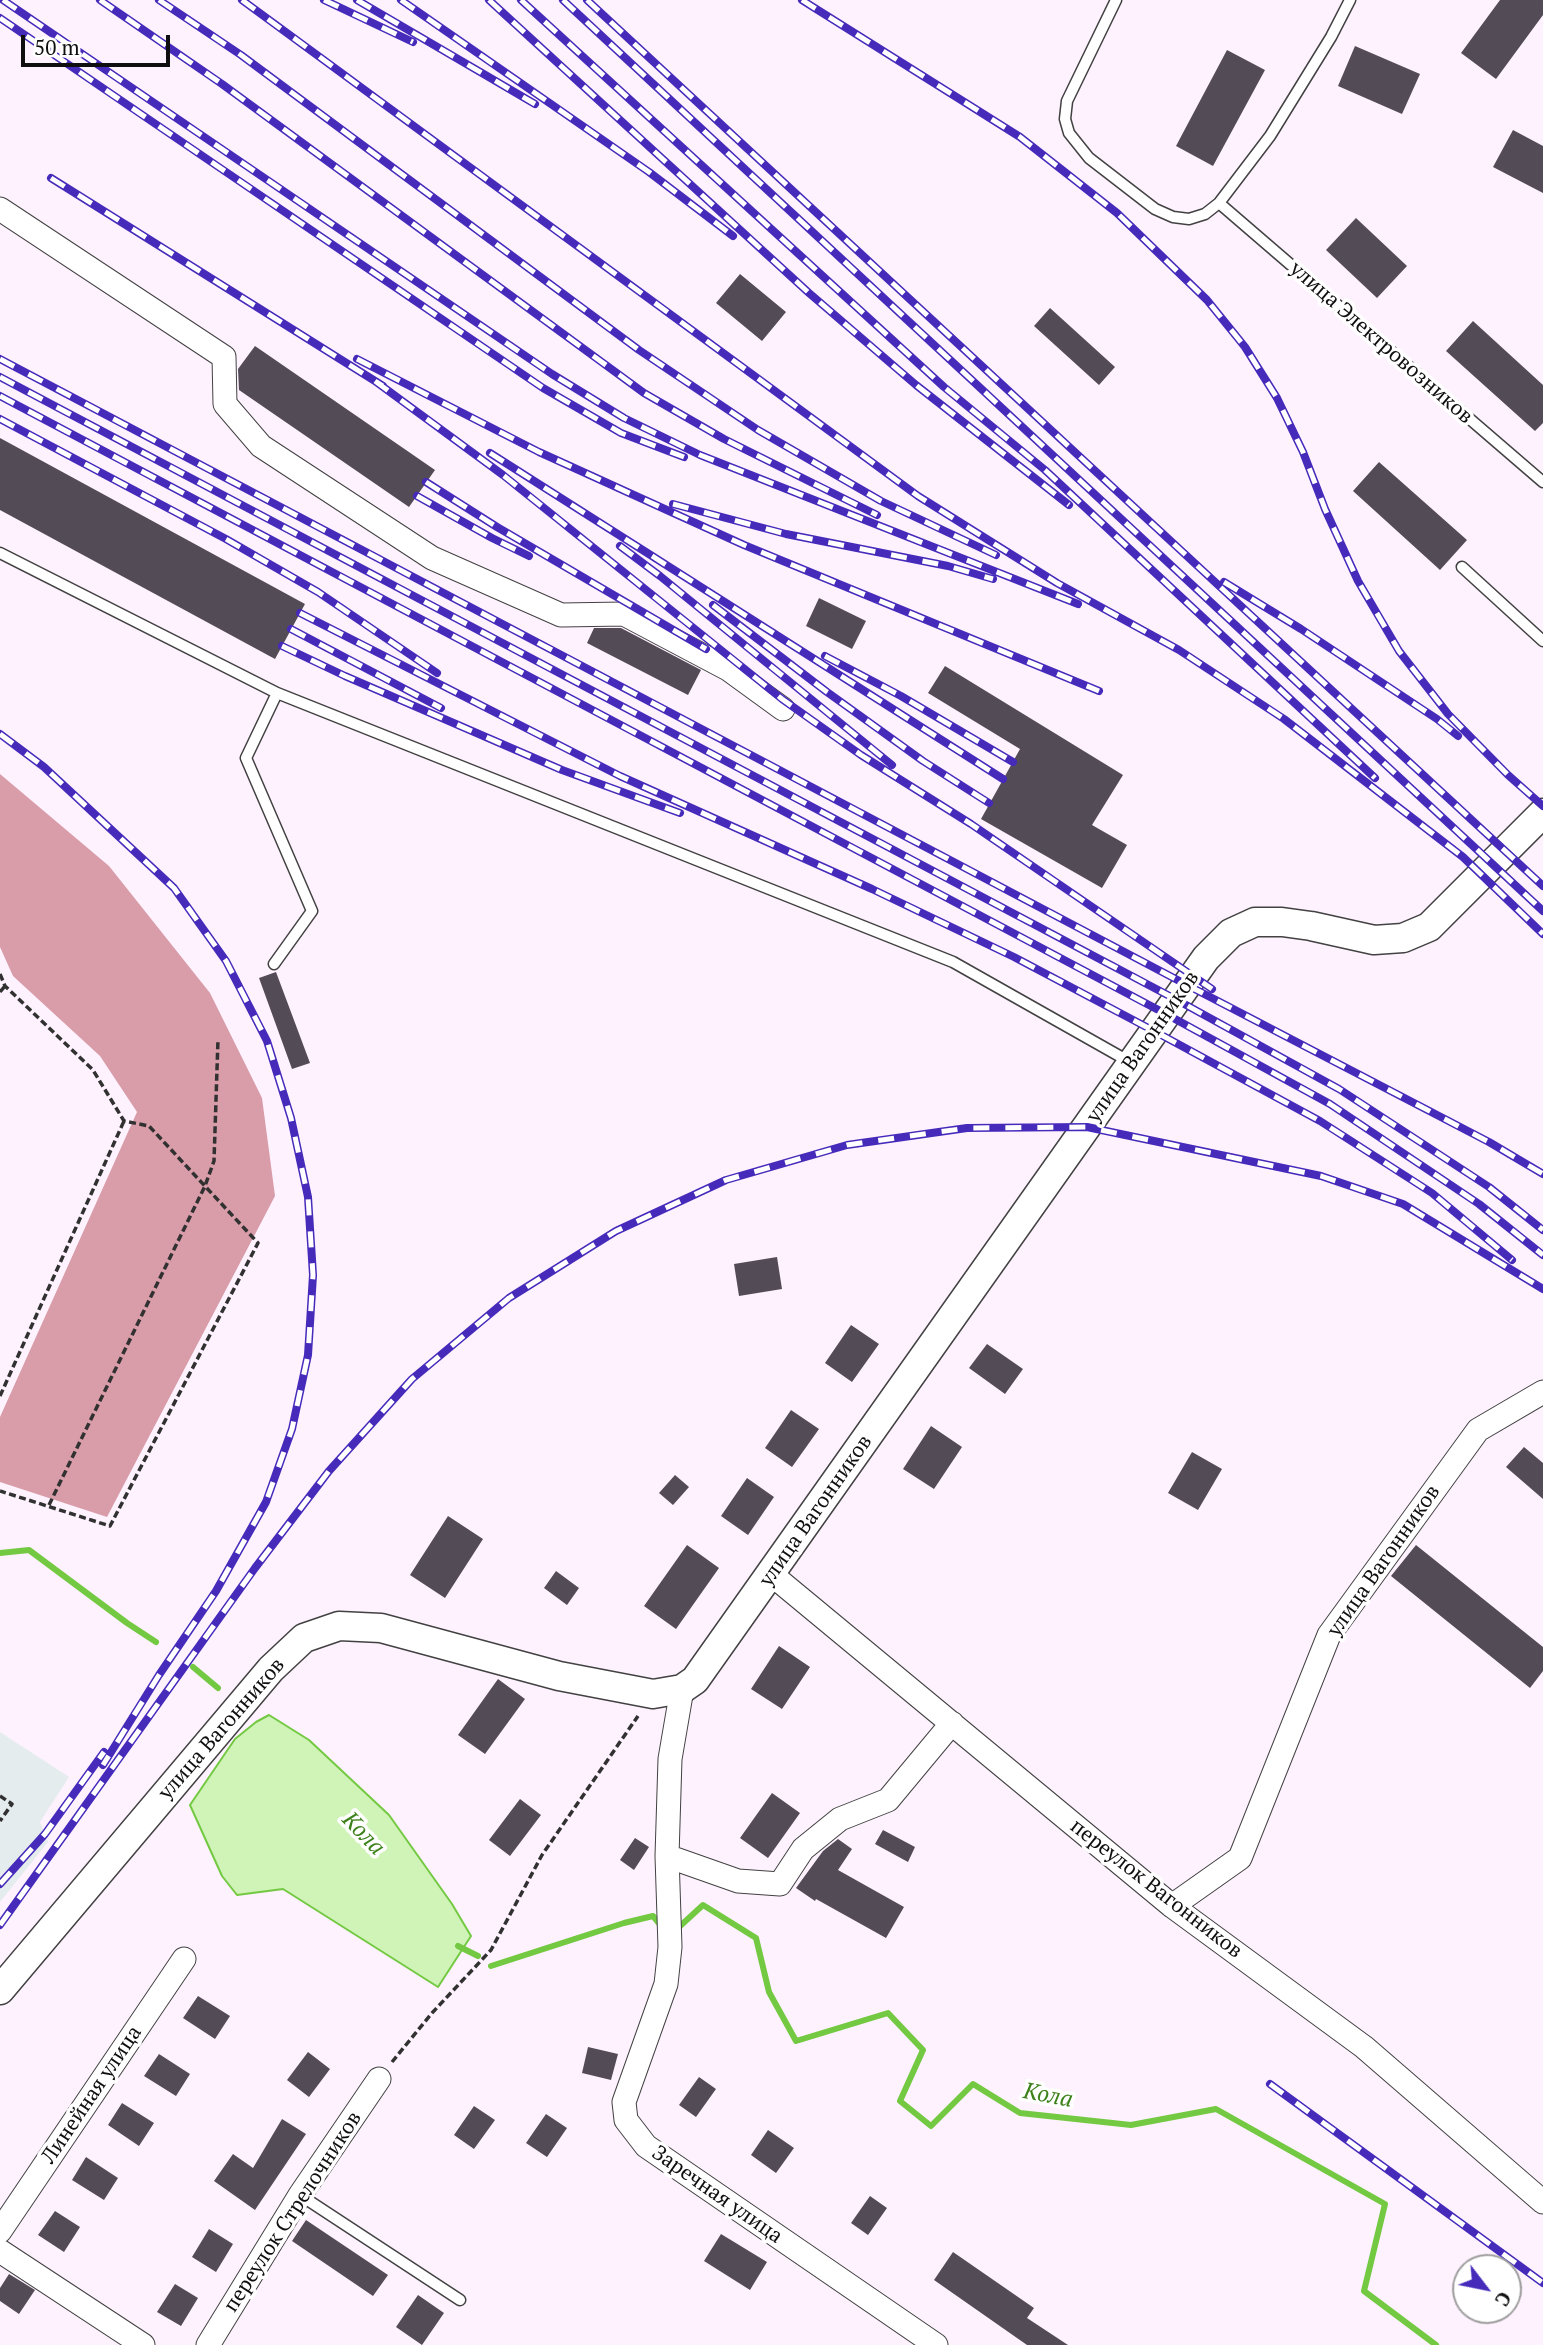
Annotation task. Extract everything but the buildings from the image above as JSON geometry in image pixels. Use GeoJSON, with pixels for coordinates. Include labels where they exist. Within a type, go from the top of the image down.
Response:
{"type":"FeatureCollection","features":[{"type":"Feature","properties":{"kind":"street"},"geometry":{"type":"LineString","coordinates":[[0,209],[224,357],[225,404],[261,446],[432,558],[561,615],[624,614],[728,669],[783,709]]}},
{"type":"Feature","properties":{"kind":"street","name":"улица Вагонников"},"geometry":{"type":"LineString","coordinates":[[2,1983],[271,1669],[304,1639],[339,1626],[381,1628],[559,1676],[653,1694],[682,1689],[695,1680],[1206,958],[1231,933],[1255,922],[1282,922],[1374,940],[1403,938],[1429,927],[1543,813]]}},
{"type":"Feature","properties":{"kind":"street","name":"улица Вагонников"},"geometry":{"type":"LineString","coordinates":[[1172,1906],[1240,1858],[1329,1635],[1478,1430],[1543,1392]]}},
{"type":"Feature","properties":{"kind":"street","name":"переулок Вагонников"},"geometry":{"type":"LineString","coordinates":[[771,1574],[1172,1906],[1364,2047],[1543,2202]]}},
{"type":"Feature","properties":{"kind":"street","name":"Заречная улица"},"geometry":{"type":"LineString","coordinates":[[682,1689],[670,1759],[667,1856],[670,1947],[666,1984],[624,2102],[626,2120],[646,2146],[936,2345]]}},
{"type":"Feature","properties":{"kind":"street"},"geometry":{"type":"LineString","coordinates":[[667,1856],[738,1881],[780,1884],[803,1849],[840,1819],[888,1800],[952,1723]]}},
{"type":"Feature","properties":{"kind":"street","name":"Линейная улица"},"geometry":{"type":"LineString","coordinates":[[0,2231],[184,1959]]}},
{"type":"Feature","properties":{"kind":"street","name":"переулок Стрелочников"},"geometry":{"type":"LineString","coordinates":[[208,2345],[300,2196],[379,2079]]}},
{"type":"Feature","properties":{"kind":"street"},"geometry":{"type":"LineString","coordinates":[[0,2251],[144,2345]]}},
{"type":"Feature","properties":{"kind":"lane"},"geometry":{"type":"LineString","coordinates":[[1116,0],[1067,100],[1065,119],[1069,134],[1089,159],[1156,209],[1173,217],[1189,219],[1205,214],[1219,203],[1270,136],[1331,37],[1350,0]]}},
{"type":"Feature","properties":{"kind":"lane","name":"улица Электровозников"},"geometry":{"type":"LineString","coordinates":[[1219,203],[1543,482]]}},
{"type":"Feature","properties":{"kind":"lane"},"geometry":{"type":"LineString","coordinates":[[0,553],[276,692],[953,962],[1133,1063]]}},
{"type":"Feature","properties":{"kind":"lane"},"geometry":{"type":"LineString","coordinates":[[1462,567],[1543,641]]}},
{"type":"Feature","properties":{"kind":"lane"},"geometry":{"type":"LineString","coordinates":[[274,964],[312,911],[246,758],[276,692]]}},
{"type":"Feature","properties":{"kind":"lane"},"geometry":{"type":"LineString","coordinates":[[300,2196],[460,2300]]}},
{"type":"Feature","properties":{"kind":"path"},"geometry":{"type":"LineString","coordinates":[[0,974],[5,986],[93,1070],[124,1121],[149,1126],[258,1243],[110,1526],[0,1491]]}},
{"type":"Feature","properties":{"kind":"path"},"geometry":{"type":"LineString","coordinates":[[0,992],[5,986]]}},
{"type":"Feature","properties":{"kind":"path"},"geometry":{"type":"LineString","coordinates":[[49,1505],[205,1186],[214,1161],[218,1039]]}},
{"type":"Feature","properties":{"kind":"path"},"geometry":{"type":"LineString","coordinates":[[0,1396],[124,1121]]}},
{"type":"Feature","properties":{"kind":"path"},"geometry":{"type":"LineString","coordinates":[[379,2079],[432,2013],[491,1950],[542,1855],[653,1694]]}},
{"type":"Feature","properties":{"kind":"path"},"geometry":{"type":"LineString","coordinates":[[0,1796],[12,1804],[0,1822]]}},
{"type":"Feature","properties":{"kind":"shaded area"},"geometry":{"type":"Polygon","coordinates":[[[0,774],[109,866],[210,993],[262,1098],[275,1196],[107,1517],[0,1482],[0,1417],[137,1112],[100,1056],[13,976],[0,947],[0,774]]]}},
{"type":"Feature","properties":{"kind":"shaded area"},"geometry":{"type":"Polygon","coordinates":[[[0,1732],[69,1777],[40,1822],[48,1842],[0,1902],[0,1732]]]}},
{"type":"Feature","properties":{"kind":"water"},"geometry":{"type":"Polygon","coordinates":[[[269,1715],[309,1740],[389,1815],[452,1904],[471,1936],[438,1987],[283,1889],[237,1895],[222,1876],[190,1805],[235,1739],[269,1715]]]}},
{"type":"Feature","properties":{"kind":"waterway","name":"Кола"},"geometry":{"type":"LineString","coordinates":[[0,1553],[29,1550],[156,1642]]}},
{"type":"Feature","properties":{"kind":"waterway","name":"Кола"},"geometry":{"type":"LineString","coordinates":[[193,1667],[218,1688]]}},
{"type":"Feature","properties":{"kind":"waterway","name":"Кола"},"geometry":{"type":"LineString","coordinates":[[678,1928],[703,1905],[756,1938],[769,1992],[796,2041],[888,2013],[923,2050],[900,2101],[931,2126],[973,2084],[1020,2113],[1131,2125],[1216,2109],[1385,2204],[1364,2291],[1436,2345]]}},
{"type":"Feature","properties":{"kind":"waterway","name":"Кола"},"geometry":{"type":"LineString","coordinates":[[491,1966],[653,1916],[662,1927]]}},
{"type":"Feature","properties":{"kind":"waterway","name":"Кола"},"geometry":{"type":"LineString","coordinates":[[458,1946],[478,1956]]}},
{"type":"Feature","properties":{"kind":"railway"},"geometry":{"type":"LineString","coordinates":[[3,0],[552,374],[624,418],[700,455],[1078,604]]}},
{"type":"Feature","properties":{"kind":"railway"},"geometry":{"type":"LineString","coordinates":[[100,0],[222,84],[644,393],[724,439],[877,515]]}},
{"type":"Feature","properties":{"kind":"railway"},"geometry":{"type":"LineString","coordinates":[[159,0],[241,55],[639,350],[758,430],[881,501],[996,555]]}},
{"type":"Feature","properties":{"kind":"railway"},"geometry":{"type":"LineString","coordinates":[[242,0],[918,496],[1057,583],[1179,650],[1284,719],[1463,857],[1543,934]]}},
{"type":"Feature","properties":{"kind":"railway"},"geometry":{"type":"LineString","coordinates":[[324,0],[413,42]]}},
{"type":"Feature","properties":{"kind":"railway"},"geometry":{"type":"LineString","coordinates":[[357,0],[535,104]]}},
{"type":"Feature","properties":{"kind":"railway"},"geometry":{"type":"LineString","coordinates":[[401,0],[649,172],[733,236]]}},
{"type":"Feature","properties":{"kind":"railway"},"geometry":{"type":"LineString","coordinates":[[489,0],[809,293],[916,385],[1069,505]]}},
{"type":"Feature","properties":{"kind":"railway"},"geometry":{"type":"LineString","coordinates":[[521,0],[944,387],[1045,470],[1375,778]]}},
{"type":"Feature","properties":{"kind":"railway"},"geometry":{"type":"LineString","coordinates":[[563,0],[1543,911]]}},
{"type":"Feature","properties":{"kind":"railway"},"geometry":{"type":"LineString","coordinates":[[587,0],[1543,886]]}},
{"type":"Feature","properties":{"kind":"railway"},"geometry":{"type":"LineString","coordinates":[[802,0],[1020,137],[1117,213],[1207,300],[1245,347],[1277,398],[1358,581],[1399,651],[1448,714],[1543,806]]}},
{"type":"Feature","properties":{"kind":"railway"},"geometry":{"type":"LineString","coordinates":[[0,18],[543,388],[621,433],[684,457]]}},
{"type":"Feature","properties":{"kind":"railway"},"geometry":{"type":"LineString","coordinates":[[51,178],[383,386]]}},
{"type":"Feature","properties":{"kind":"railway"},"geometry":{"type":"LineString","coordinates":[[0,359],[1489,1142],[1543,1174]]}},
{"type":"Feature","properties":{"kind":"railway"},"geometry":{"type":"LineString","coordinates":[[357,359],[539,452],[744,545],[1099,691]]}},
{"type":"Feature","properties":{"kind":"railway"},"geometry":{"type":"LineString","coordinates":[[0,377],[1177,1000],[1339,1089],[1489,1187],[1543,1230]]}},
{"type":"Feature","properties":{"kind":"railway"},"geometry":{"type":"LineString","coordinates":[[375,381],[503,475],[782,699],[861,755],[971,824],[1212,989]]}},
{"type":"Feature","properties":{"kind":"railway"},"geometry":{"type":"LineString","coordinates":[[0,396],[1166,1014],[1330,1104],[1479,1204],[1543,1255]]}},
{"type":"Feature","properties":{"kind":"railway"},"geometry":{"type":"LineString","coordinates":[[0,419],[226,539],[318,592],[437,673]]}},
{"type":"Feature","properties":{"kind":"railway"},"geometry":{"type":"LineString","coordinates":[[490,453],[1003,779]]}},
{"type":"Feature","properties":{"kind":"railway"},"geometry":{"type":"LineString","coordinates":[[426,482],[497,527],[706,649]]}},
{"type":"Feature","properties":{"kind":"railway"},"geometry":{"type":"LineString","coordinates":[[417,496],[529,556]]}},
{"type":"Feature","properties":{"kind":"railway"},"geometry":{"type":"LineString","coordinates":[[673,504],[786,534],[948,566],[993,579]]}},
{"type":"Feature","properties":{"kind":"railway"},"geometry":{"type":"LineString","coordinates":[[620,546],[892,765]]}},
{"type":"Feature","properties":{"kind":"railway"},"geometry":{"type":"LineString","coordinates":[[1224,582],[1301,629],[1437,719],[1458,736]]}},
{"type":"Feature","properties":{"kind":"railway"},"geometry":{"type":"LineString","coordinates":[[713,605],[923,761],[989,803]]}},
{"type":"Feature","properties":{"kind":"railway"},"geometry":{"type":"LineString","coordinates":[[300,613],[620,776],[872,889],[1014,957],[1154,1031],[1320,1121],[1432,1193],[1512,1260]]}},
{"type":"Feature","properties":{"kind":"railway"},"geometry":{"type":"LineString","coordinates":[[291,629],[441,708]]}},
{"type":"Feature","properties":{"kind":"railway"},"geometry":{"type":"LineString","coordinates":[[282,646],[562,770],[680,813]]}},
{"type":"Feature","properties":{"kind":"railway"},"geometry":{"type":"LineString","coordinates":[[825,656],[901,696],[1013,762]]}},
{"type":"Feature","properties":{"kind":"railway"},"geometry":{"type":"LineString","coordinates":[[0,734],[44,767],[174,888],[226,961],[267,1041],[291,1118],[308,1197],[313,1275],[308,1355],[292,1429],[266,1502],[216,1591],[103,1765]]}},
{"type":"Feature","properties":{"kind":"railway"},"geometry":{"type":"LineString","coordinates":[[0,1925],[255,1568],[329,1471],[412,1379],[509,1298],[616,1231],[726,1180],[847,1145],[967,1128],[1087,1127],[1321,1176],[1403,1204],[1543,1289]]}},
{"type":"Feature","properties":{"kind":"railway"},"geometry":{"type":"LineString","coordinates":[[0,1884],[45,1834],[104,1752]]}},
{"type":"Feature","properties":{"kind":"railway"},"geometry":{"type":"LineString","coordinates":[[1270,2084],[1543,2283]]}}]}
